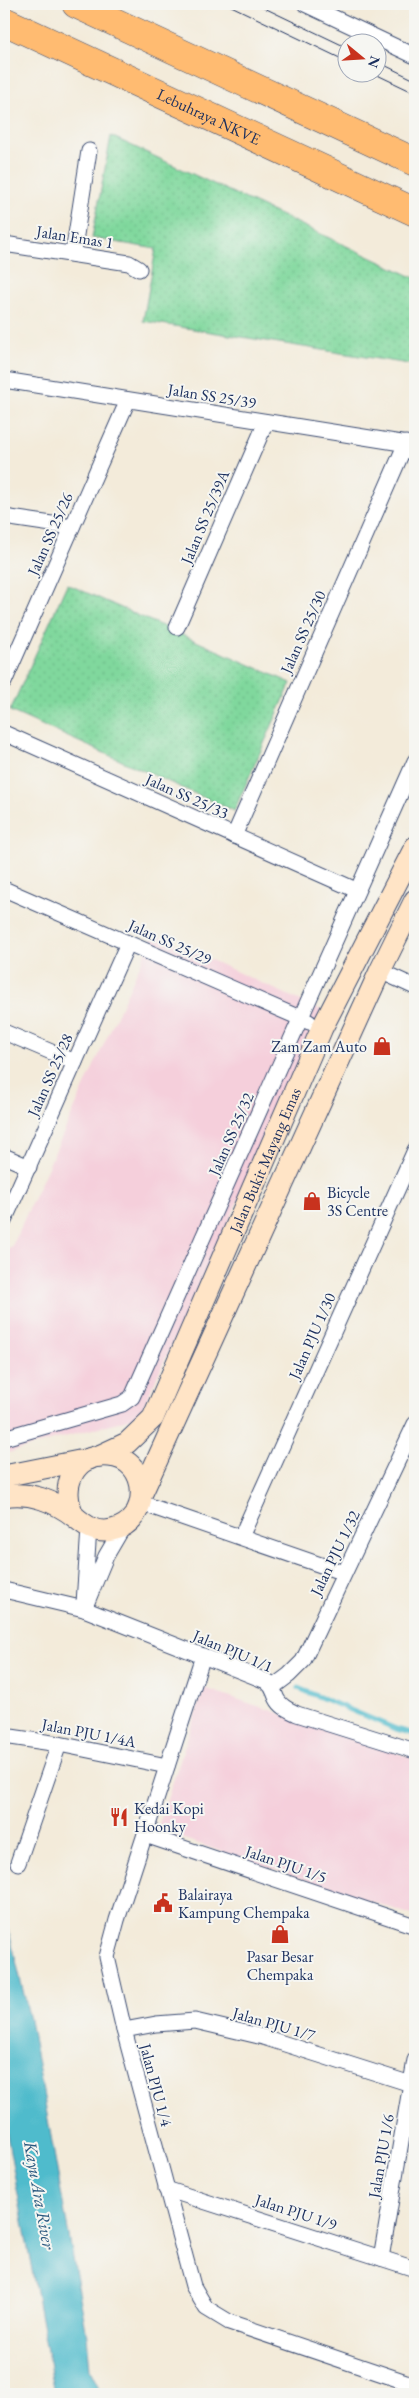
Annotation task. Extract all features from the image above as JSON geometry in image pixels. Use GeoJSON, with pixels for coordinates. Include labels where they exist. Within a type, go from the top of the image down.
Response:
{"type":"FeatureCollection","features":[{"type":"Feature","properties":{"kind":"highway"},"geometry":{"type":"LineString","coordinates":[[76,4],[415,162]]}},
{"type":"Feature","properties":{"kind":"highway","name":"Lebuhraya NKVE"},"geometry":{"type":"LineString","coordinates":[[4,21],[415,212]]}},
{"type":"Feature","properties":{"kind":"main road","name":"Jalan Bukit Mayang Emas"},"geometry":{"type":"LineString","coordinates":[[94,1457],[127,1443],[153,1418],[322,1028],[415,847]]}},
{"type":"Feature","properties":{"kind":"main road","name":"Jalan Bukit Mayang Emas"},"geometry":{"type":"LineString","coordinates":[[142,1497],[380,970],[415,900]]}},
{"type":"Feature","properties":{"kind":"main road"},"geometry":{"type":"LineString","coordinates":[[4,1476],[94,1457],[111,1456],[123,1460],[133,1468],[140,1478],[142,1497],[137,1513],[123,1527],[106,1531],[82,1522],[41,1497],[12,1494],[4,1496]]}},
{"type":"Feature","properties":{"kind":"main road"},"geometry":{"type":"LineString","coordinates":[[82,1522],[67,1495],[68,1484],[80,1465],[94,1457]]}},
{"type":"Feature","properties":{"kind":"street"},"geometry":{"type":"LineString","coordinates":[[305,4],[415,56]]}},
{"type":"Feature","properties":{"kind":"street"},"geometry":{"type":"LineString","coordinates":[[72,254],[89,151]]}},
{"type":"Feature","properties":{"kind":"street","name":"Jalan Emas 1"},"geometry":{"type":"LineString","coordinates":[[4,244],[129,263],[139,269]]}},
{"type":"Feature","properties":{"kind":"street","name":"Jalan SS 25/39"},"geometry":{"type":"LineString","coordinates":[[4,380],[410,444]]}},
{"type":"Feature","properties":{"kind":"street","name":"Jalan SS 25/26"},"geometry":{"type":"LineString","coordinates":[[4,682],[128,400]]}},
{"type":"Feature","properties":{"kind":"street","name":"Jalan SS 25/39A"},"geometry":{"type":"LineString","coordinates":[[177,627],[266,422]]}},
{"type":"Feature","properties":{"kind":"street","name":"Jalan SS 25/30"},"geometry":{"type":"LineString","coordinates":[[234,836],[410,444]]}},
{"type":"Feature","properties":{"kind":"street"},"geometry":{"type":"LineString","coordinates":[[4,517],[72,527]]}},
{"type":"Feature","properties":{"kind":"street","name":"Jalan SS 25/33"},"geometry":{"type":"LineString","coordinates":[[4,733],[356,890]]}},
{"type":"Feature","properties":{"kind":"street","name":"Jalan SS 25/32"},"geometry":{"type":"LineString","coordinates":[[4,1438],[122,1404],[132,1397],[301,1019],[356,890],[415,762]]}},
{"type":"Feature","properties":{"kind":"street","name":"Jalan SS 25/29"},"geometry":{"type":"LineString","coordinates":[[4,889],[322,1028]]}},
{"type":"Feature","properties":{"kind":"street","name":"Jalan SS 25/28"},"geometry":{"type":"LineString","coordinates":[[4,1221],[128,943]]}},
{"type":"Feature","properties":{"kind":"street"},"geometry":{"type":"LineString","coordinates":[[380,970],[415,987]]}},
{"type":"Feature","properties":{"kind":"street"},"geometry":{"type":"LineString","coordinates":[[4,1032],[75,1062]]}},
{"type":"Feature","properties":{"kind":"street","name":"Jalan PJU 1/30"},"geometry":{"type":"LineString","coordinates":[[240,1537],[415,1150]]}},
{"type":"Feature","properties":{"kind":"street"},"geometry":{"type":"LineString","coordinates":[[4,1156],[29,1167]]}},
{"type":"Feature","properties":{"kind":"street","name":"Jalan PJU 1/32"},"geometry":{"type":"LineString","coordinates":[[273,1687],[304,1661],[344,1573],[409,1452],[415,1424]]}},
{"type":"Feature","properties":{"kind":"street"},"geometry":{"type":"LineString","coordinates":[[142,1497],[240,1537],[344,1573]]}},
{"type":"Feature","properties":{"kind":"street"},"geometry":{"type":"LineString","coordinates":[[82,1522],[84,1609]]}},
{"type":"Feature","properties":{"kind":"street"},"geometry":{"type":"LineString","coordinates":[[84,1609],[106,1556],[123,1527]]}},
{"type":"Feature","properties":{"kind":"street","name":"Jalan PJU 1/1"},"geometry":{"type":"LineString","coordinates":[[4,1590],[84,1609],[266,1681],[273,1687],[277,1700],[283,1707],[297,1714],[415,1751]]}},
{"type":"Feature","properties":{"kind":"street","name":"Jalan PJU 1/4"},"geometry":{"type":"LineString","coordinates":[[203,1656],[117,1920],[107,1957],[124,2030],[192,2286],[206,2308],[229,2322],[415,2385]]}},
{"type":"Feature","properties":{"kind":"street","name":"Jalan PJU 1/4A"},"geometry":{"type":"LineString","coordinates":[[4,1736],[59,1744],[167,1766]]}},
{"type":"Feature","properties":{"kind":"street"},"geometry":{"type":"LineString","coordinates":[[18,1863],[59,1744]]}},
{"type":"Feature","properties":{"kind":"street","name":"Jalan PJU 1/5"},"geometry":{"type":"LineString","coordinates":[[145,1835],[415,1926]]}},
{"type":"Feature","properties":{"kind":"street","name":"Jalan PJU 1/7"},"geometry":{"type":"LineString","coordinates":[[124,2030],[156,2024],[195,2021],[263,2037],[411,2084]]}},
{"type":"Feature","properties":{"kind":"street","name":"Jalan PJU 1/6"},"geometry":{"type":"LineString","coordinates":[[381,2258],[415,2060]]}},
{"type":"Feature","properties":{"kind":"street","name":"Jalan PJU 1/9"},"geometry":{"type":"LineString","coordinates":[[166,2189],[415,2269]]}},
{"type":"Feature","properties":{"kind":"shaded area"},"geometry":{"type":"Polygon","coordinates":[[[154,934],[325,1012],[139,1416],[4,1454],[4,1252],[12,1246],[154,934]]]}},
{"type":"Feature","properties":{"kind":"shaded area"},"geometry":{"type":"Polygon","coordinates":[[[204,1688],[415,1759],[415,1916],[157,1830],[204,1688]]]}},
{"type":"Feature","properties":{"kind":"green space"},"geometry":{"type":"Polygon","coordinates":[[[111,136],[415,278],[415,365],[143,321],[156,249],[92,238],[111,136]]]}},
{"type":"Feature","properties":{"kind":"green space"},"geometry":{"type":"Polygon","coordinates":[[[67,584],[291,683],[234,811],[10,711],[67,584]]]}},
{"type":"Feature","properties":{"kind":"water","name":"Kayu Ara River"},"geometry":{"type":"Polygon","coordinates":[[[4,1910],[30,2020],[87,2336],[90,2370],[102,2394],[55,2394],[4,2119],[4,1910]]]}},
{"type":"Feature","properties":{"kind":"waterway"},"geometry":{"type":"LineString","coordinates":[[298,1688],[396,1729],[415,1734]]}},
{"type":"Feature","properties":{"kind":"tram line"},"geometry":{"type":"LineString","coordinates":[[227,4],[336,56]]}},
{"type":"Feature","properties":{"kind":"tram line"},"geometry":{"type":"LineString","coordinates":[[256,4],[336,42]]}},
{"type":"Feature","properties":{"kind":"tram line"},"geometry":{"type":"LineString","coordinates":[[386,66],[415,80]]}},
{"type":"Feature","properties":{"kind":"tram line"},"geometry":{"type":"LineString","coordinates":[[386,79],[415,93]]}},
{"type":"Feature","properties":{"kind":"place","name":"Zam Zam Auto"},"geometry":{"type":"Point","coordinates":[382,1046]}},
{"type":"Feature","properties":{"kind":"place","name":"Bicycle 3S Centre"},"geometry":{"type":"Point","coordinates":[312,1201]}},
{"type":"Feature","properties":{"kind":"place","name":"Kedai Kopi Hoonky"},"geometry":{"type":"Point","coordinates":[119,1817]}},
{"type":"Feature","properties":{"kind":"place","name":"Balairaya Kampung Chempaka"},"geometry":{"type":"Point","coordinates":[163,1903]}},
{"type":"Feature","properties":{"kind":"place","name":"Pasar Besar Chempaka"},"geometry":{"type":"Point","coordinates":[280,1934]}}]}
